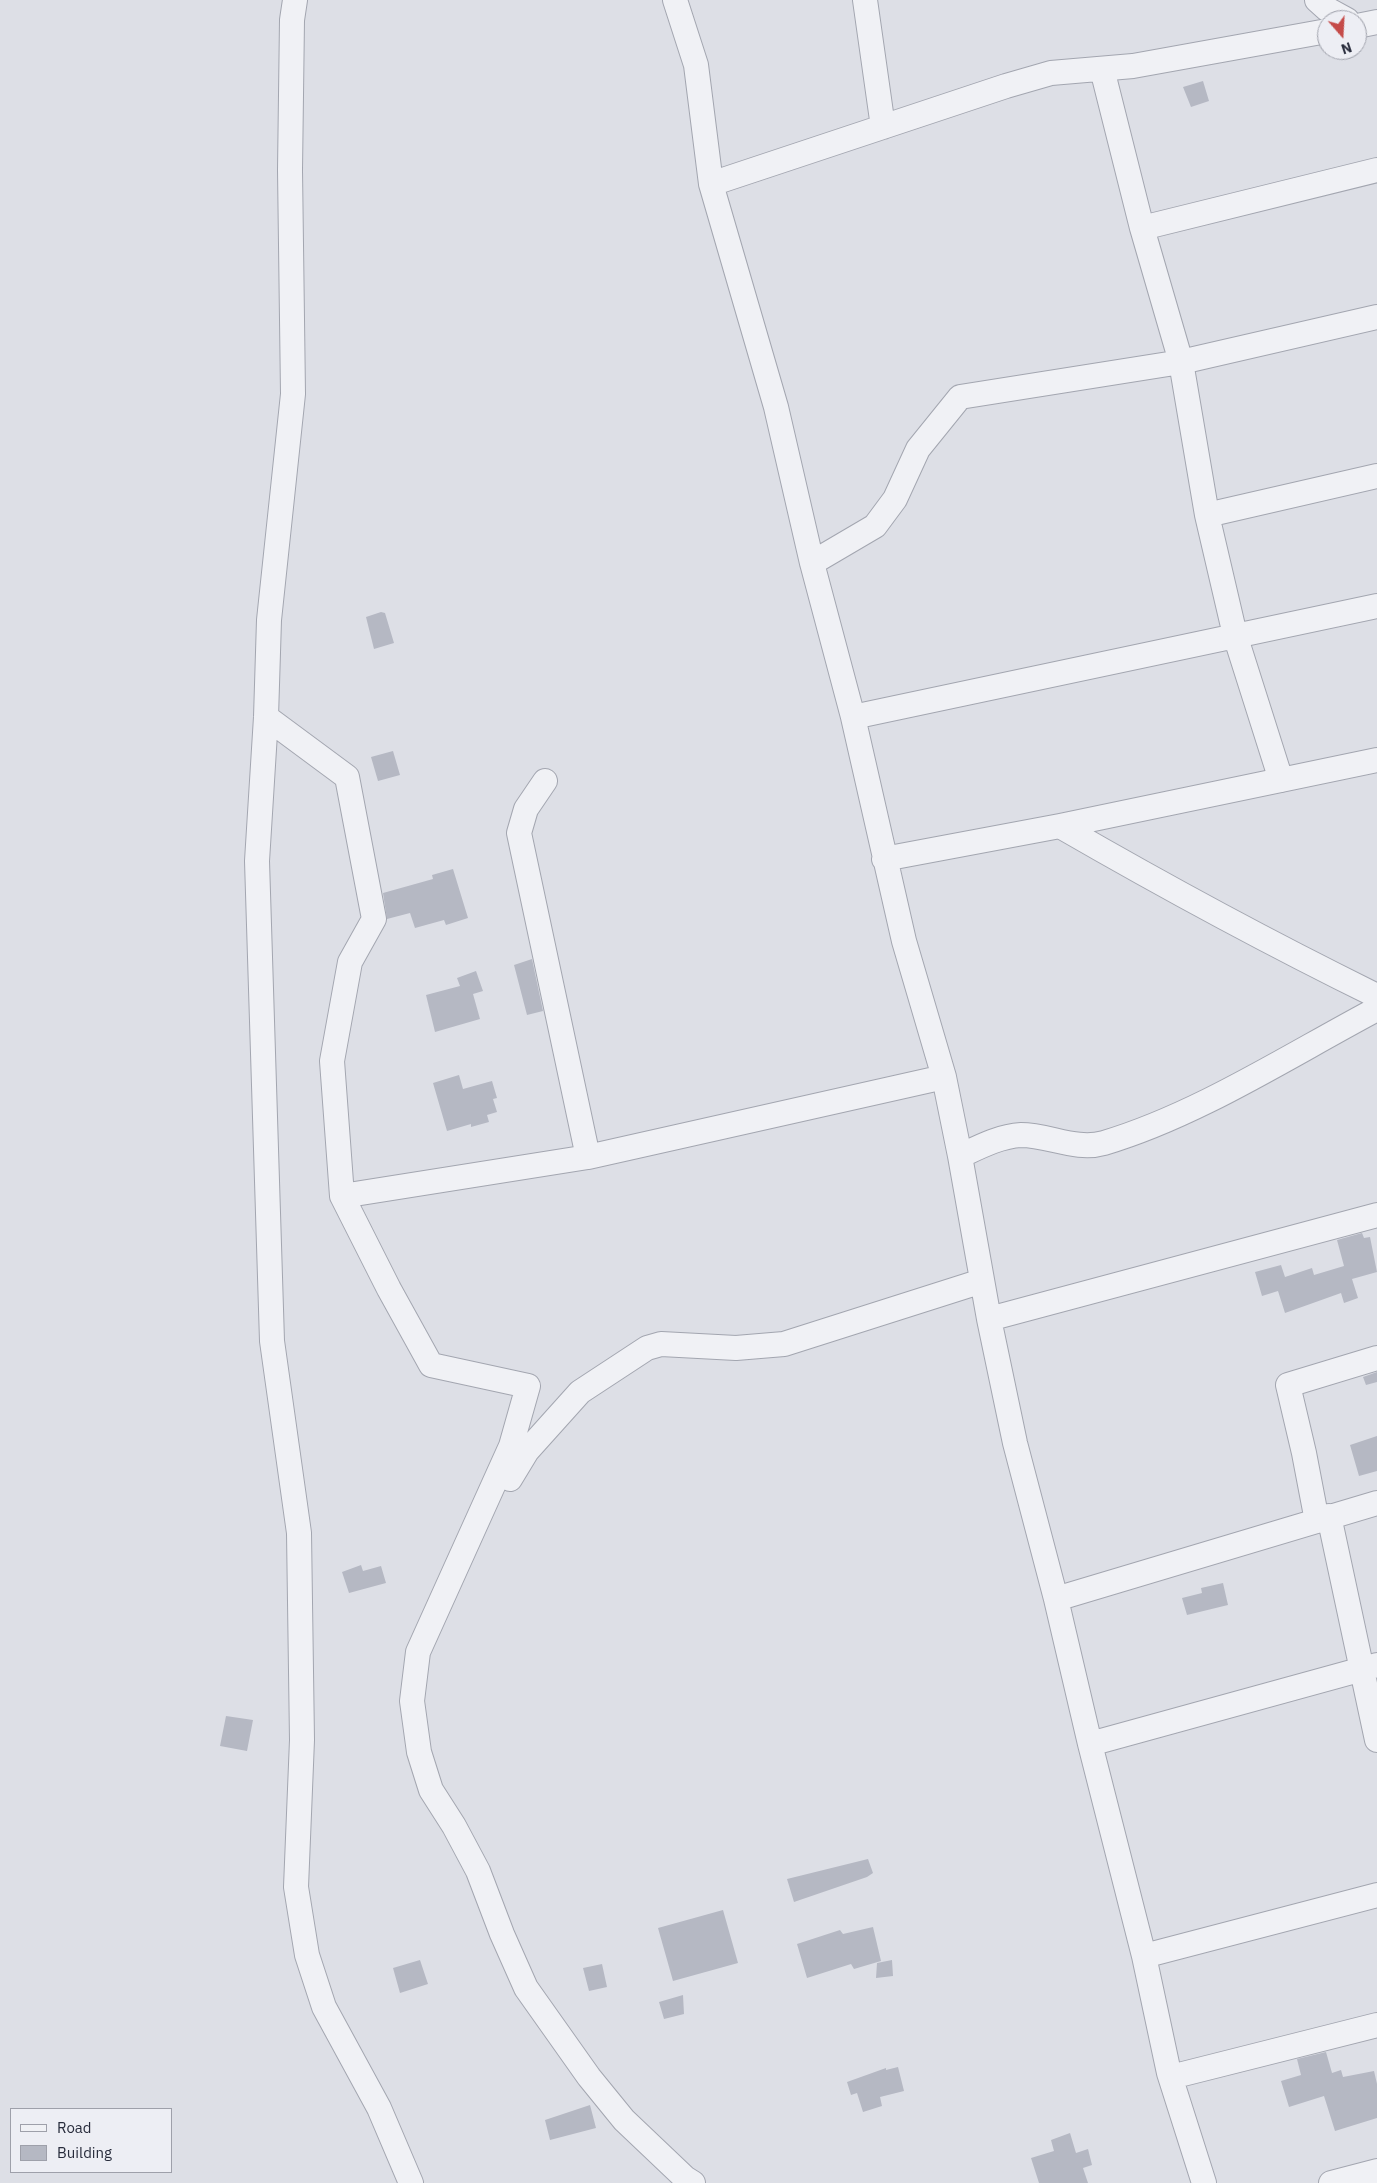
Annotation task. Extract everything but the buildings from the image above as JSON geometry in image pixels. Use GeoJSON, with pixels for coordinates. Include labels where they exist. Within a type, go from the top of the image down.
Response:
{"type":"FeatureCollection","features":[{"type":"Feature","properties":{"kind":"street"},"geometry":{"type":"LineString","coordinates":[[295,0],[292,20],[290,170],[293,394],[269,620],[266,717],[257,861],[272,1342],[299,1542],[302,1740],[296,1887],[307,1955],[324,2007],[379,2108],[411,2183]]}},
{"type":"Feature","properties":{"kind":"street"},"geometry":{"type":"LineString","coordinates":[[675,0],[696,65],[711,184],[776,407],[812,563],[853,717],[904,941],[944,1077],[989,1319],[1015,1443],[1056,1599],[1090,1744],[1144,1956],[1171,2077],[1204,2183]]}},
{"type":"Feature","properties":{"kind":"street"},"geometry":{"type":"LineString","coordinates":[[865,0],[883,126]]}},
{"type":"Feature","properties":{"kind":"street"},"geometry":{"type":"LineString","coordinates":[[711,184],[883,126],[1051,73],[1132,66],[1317,15]]}},
{"type":"Feature","properties":{"kind":"street"},"geometry":{"type":"LineString","coordinates":[[1102,69],[1142,228],[1181,362],[1207,515],[1235,635],[1281,780]]}},
{"type":"Feature","properties":{"kind":"street"},"geometry":{"type":"LineString","coordinates":[[1142,228],[1377,170]]}},
{"type":"Feature","properties":{"kind":"street"},"geometry":{"type":"LineString","coordinates":[[812,563],[875,526],[894,499],[918,449],[960,397],[1181,362],[1377,318]]}},
{"type":"Feature","properties":{"kind":"street"},"geometry":{"type":"LineString","coordinates":[[1207,515],[1377,476]]}},
{"type":"Feature","properties":{"kind":"street"},"geometry":{"type":"LineString","coordinates":[[853,717],[1377,606]]}},
{"type":"Feature","properties":{"kind":"street"},"geometry":{"type":"LineString","coordinates":[[266,717],[347,777],[374,919],[350,962],[332,1061],[342,1196],[389,1289],[431,1365],[528,1386],[510,1446],[460,1563]]}},
{"type":"Feature","properties":{"kind":"street"},"geometry":{"type":"LineString","coordinates":[[884,859],[1060,826],[1377,760]]}},
{"type":"Feature","properties":{"kind":"street"},"geometry":{"type":"LineString","coordinates":[[545,781],[526,809],[519,833],[588,1157]]}},
{"type":"Feature","properties":{"kind":"street"},"geometry":{"type":"LineString","coordinates":[[1060,826],[1174,892],[1377,996]]}},
{"type":"Feature","properties":{"kind":"street"},"geometry":{"type":"LineString","coordinates":[[960,1156],[1008,1136],[1037,1137],[1073,1145],[1101,1144],[1124,1136],[1216,1097],[1377,1009]]}},
{"type":"Feature","properties":{"kind":"street"},"geometry":{"type":"LineString","coordinates":[[342,1196],[588,1157],[944,1077]]}},
{"type":"Feature","properties":{"kind":"street"},"geometry":{"type":"LineString","coordinates":[[989,1319],[1377,1214]]}},
{"type":"Feature","properties":{"kind":"street"},"geometry":{"type":"LineString","coordinates":[[693,2183],[684,2178],[624,2120],[589,2077],[526,1988],[502,1934],[478,1871],[454,1826],[431,1790],[419,1752],[412,1701],[418,1652],[436,1608],[460,1563],[527,1451],[580,1392],[647,1348],[661,1344],[736,1348],[784,1344],[982,1281]]}},
{"type":"Feature","properties":{"kind":"street"},"geometry":{"type":"LineString","coordinates":[[1377,1358],[1288,1384],[1304,1453],[1369,1667],[1377,1740]]}},
{"type":"Feature","properties":{"kind":"street"},"geometry":{"type":"LineString","coordinates":[[1056,1599],[1377,1503]]}},
{"type":"Feature","properties":{"kind":"street"},"geometry":{"type":"LineString","coordinates":[[1090,1744],[1369,1667]]}},
{"type":"Feature","properties":{"kind":"street"},"geometry":{"type":"LineString","coordinates":[[1144,1956],[1377,1894]]}},
{"type":"Feature","properties":{"kind":"street"},"geometry":{"type":"LineString","coordinates":[[1171,2077],[1377,2025]]}},
{"type":"Feature","properties":{"kind":"street"},"geometry":{"type":"LineString","coordinates":[[1331,2183],[1377,2171]]}}]}
